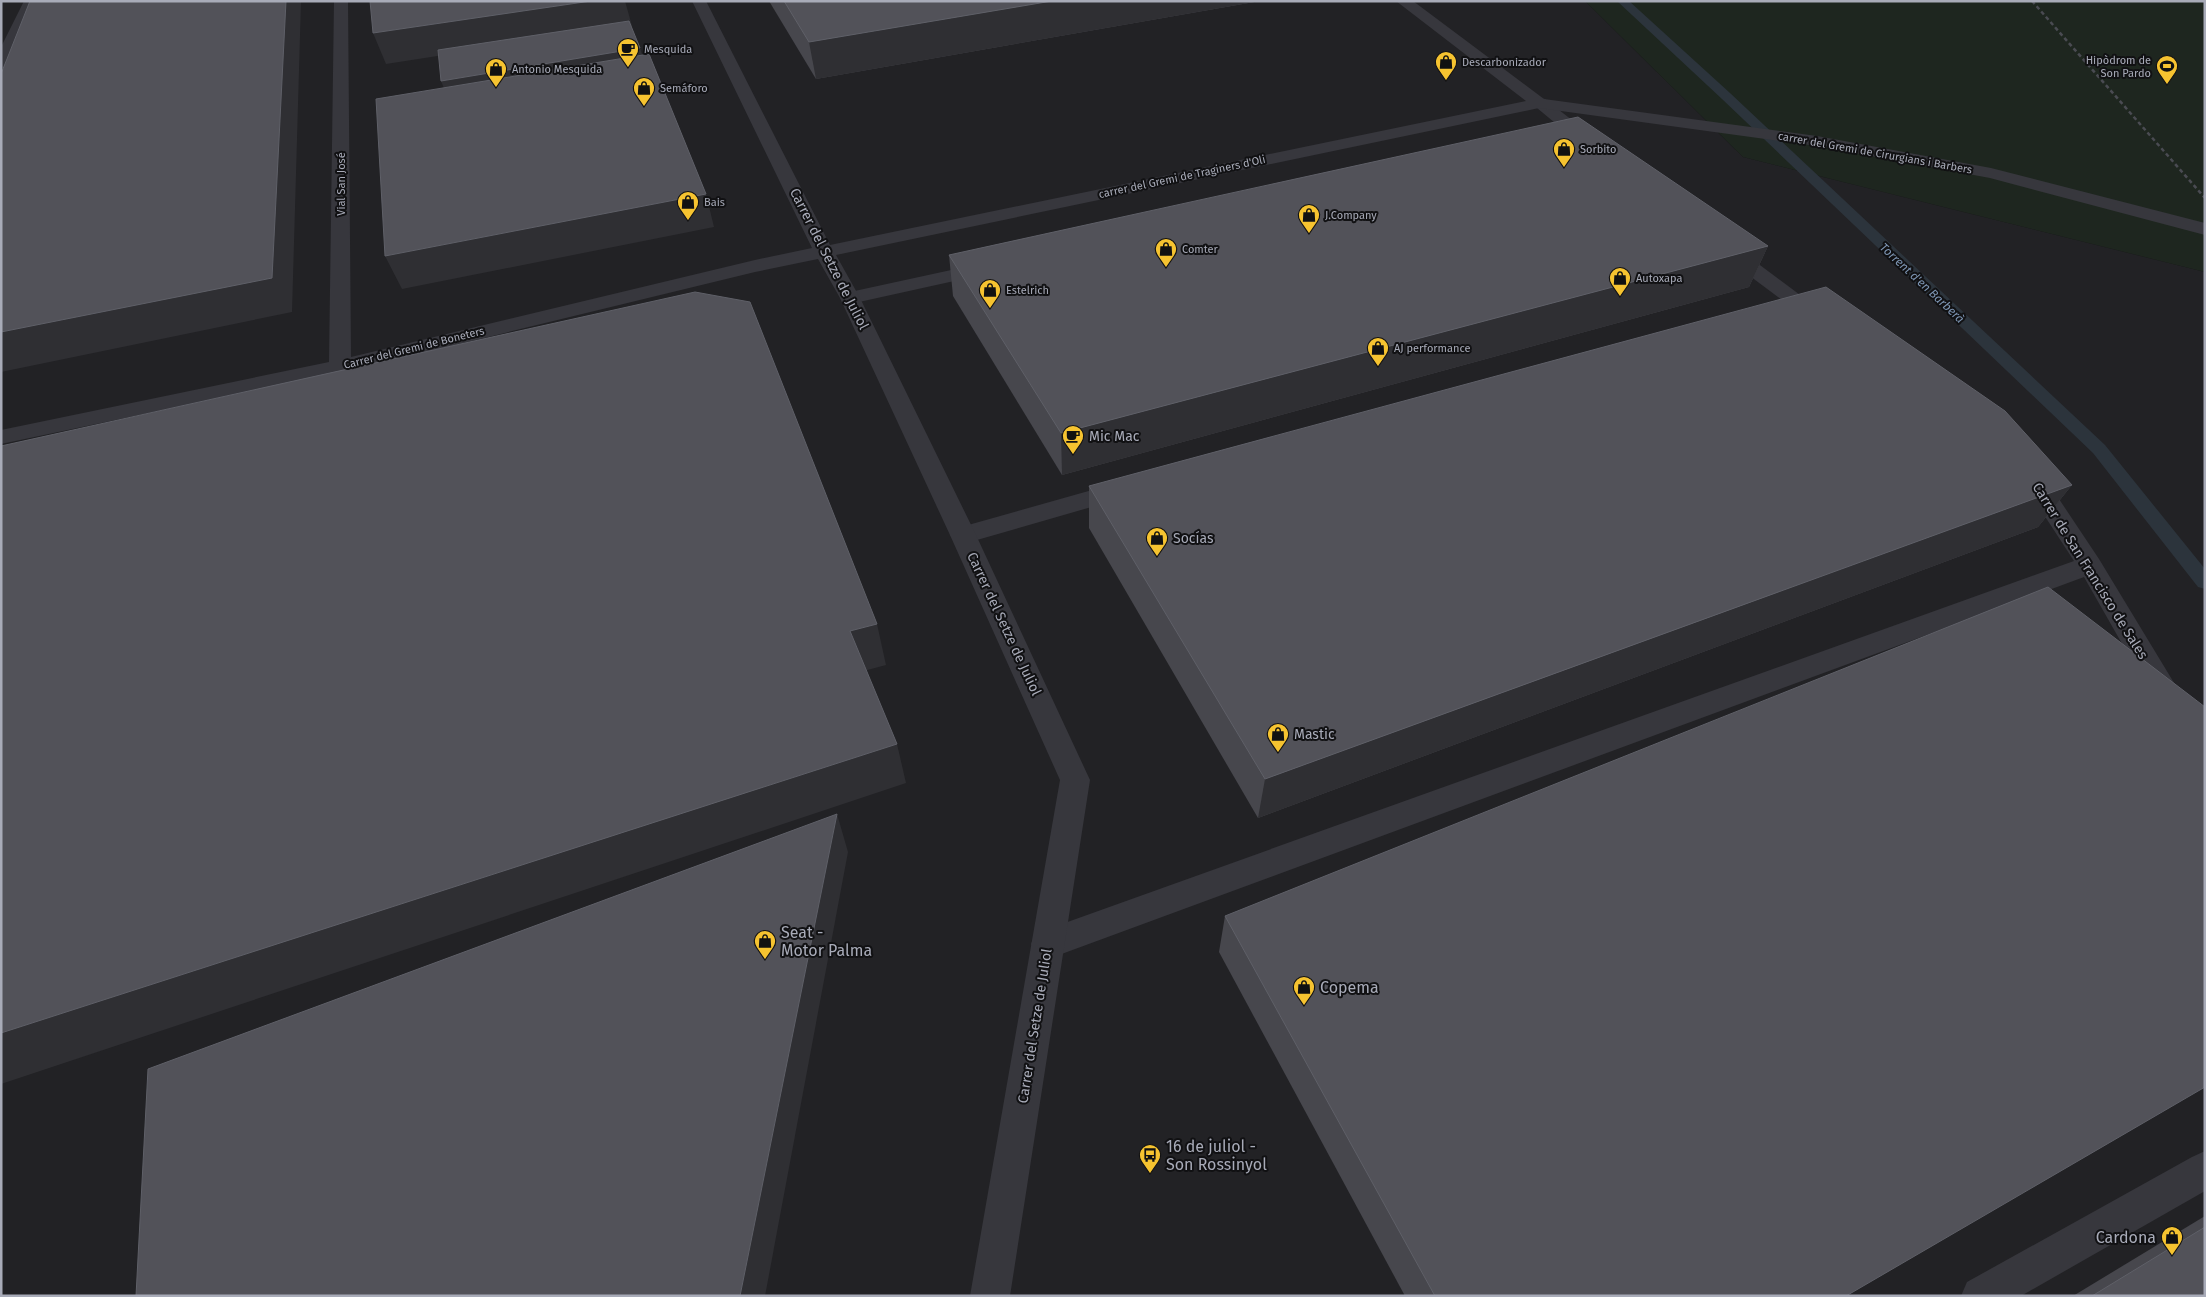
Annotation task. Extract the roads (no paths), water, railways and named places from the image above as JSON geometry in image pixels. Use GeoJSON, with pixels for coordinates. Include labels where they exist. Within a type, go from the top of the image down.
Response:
{"type":"FeatureCollection","features":[{"type":"Feature","properties":{"kind":"street"},"geometry":{"type":"LineString","coordinates":[[1,64],[31,1]]}},
{"type":"Feature","properties":{"kind":"street","name":"Vial San José"},"geometry":{"type":"LineString","coordinates":[[340,366],[341,1]]}},
{"type":"Feature","properties":{"kind":"street","name":"Carrer del Setze de Juliol"},"geometry":{"type":"LineString","coordinates":[[699,1],[824,252],[850,298],[963,535],[1075,780],[990,1296]]}},
{"type":"Feature","properties":{"kind":"street"},"geometry":{"type":"LineString","coordinates":[[1404,1],[1593,145],[1556,145]]}},
{"type":"Feature","properties":{"kind":"street","name":"carrer del Gremi de Traginers d'Oli"},"geometry":{"type":"LineString","coordinates":[[824,252],[1539,103]]}},
{"type":"Feature","properties":{"kind":"street","name":"carrer del Gremi de Cirurgians i Barbers"},"geometry":{"type":"LineString","coordinates":[[1539,103],[1604,110],[1817,141],[1991,173],[2205,229]]}},
{"type":"Feature","properties":{"kind":"street"},"geometry":{"type":"LineString","coordinates":[[1708,235],[1792,300],[1841,334]]}},
{"type":"Feature","properties":{"kind":"street","name":"Carrer del Gremi de Boneters"},"geometry":{"type":"LineString","coordinates":[[1,437],[340,366],[755,266],[824,252]]}},
{"type":"Feature","properties":{"kind":"street"},"geometry":{"type":"LineString","coordinates":[[850,298],[1005,264]]}},
{"type":"Feature","properties":{"kind":"street"},"geometry":{"type":"LineString","coordinates":[[1764,308],[1792,300]]}},
{"type":"Feature","properties":{"kind":"street","name":"Carrer de San Francisco de Sales"},"geometry":{"type":"LineString","coordinates":[[2019,458],[2090,565],[2205,761]]}},
{"type":"Feature","properties":{"kind":"street"},"geometry":{"type":"LineString","coordinates":[[963,535],[1144,484]]}},
{"type":"Feature","properties":{"kind":"street"},"geometry":{"type":"LineString","coordinates":[[1048,944],[2090,565]]}},
{"type":"Feature","properties":{"kind":"street"},"geometry":{"type":"LineString","coordinates":[[1981,1296],[2205,1170]]}},
{"type":"Feature","properties":{"kind":"waterway","name":"Torrent d'en Barberà"},"geometry":{"type":"LineString","coordinates":[[1622,1],[1726,96],[2099,449],[2205,582]]}},
{"type":"Feature","properties":{"kind":"railway"},"geometry":{"type":"LineString","coordinates":[[2032,1],[2205,198]]}},
{"type":"Feature","properties":{"kind":"place","name":"Mesquida"},"geometry":{"type":"Point","coordinates":[628,68]}},
{"type":"Feature","properties":{"kind":"place","name":"Descarbonizador"},"geometry":{"type":"Point","coordinates":[1446,81]}},
{"type":"Feature","properties":{"kind":"place","name":"Hipòdrom de Son Pardo"},"geometry":{"type":"Point","coordinates":[2167,85]}},
{"type":"Feature","properties":{"kind":"place","name":"Antonio Mesquida"},"geometry":{"type":"Point","coordinates":[496,88]}},
{"type":"Feature","properties":{"kind":"place","name":"Semáforo"},"geometry":{"type":"Point","coordinates":[644,107]}},
{"type":"Feature","properties":{"kind":"place","name":"Sorbito"},"geometry":{"type":"Point","coordinates":[1564,168]}},
{"type":"Feature","properties":{"kind":"place","name":"Bais"},"geometry":{"type":"Point","coordinates":[688,221]}},
{"type":"Feature","properties":{"kind":"place","name":"J.Company"},"geometry":{"type":"Point","coordinates":[1309,234]}},
{"type":"Feature","properties":{"kind":"place","name":"Comter"},"geometry":{"type":"Point","coordinates":[1166,268]}},
{"type":"Feature","properties":{"kind":"place","name":"Autoxapa"},"geometry":{"type":"Point","coordinates":[1620,297]}},
{"type":"Feature","properties":{"kind":"place","name":"Estelrich"},"geometry":{"type":"Point","coordinates":[990,309]}},
{"type":"Feature","properties":{"kind":"place","name":"AJ performance"},"geometry":{"type":"Point","coordinates":[1378,367]}},
{"type":"Feature","properties":{"kind":"place","name":"Mic Mac"},"geometry":{"type":"Point","coordinates":[1073,455]}},
{"type":"Feature","properties":{"kind":"place","name":"Socías"},"geometry":{"type":"Point","coordinates":[1157,557]}},
{"type":"Feature","properties":{"kind":"place","name":"Mastic"},"geometry":{"type":"Point","coordinates":[1278,753]}},
{"type":"Feature","properties":{"kind":"place","name":"Seat - Motor Palma"},"geometry":{"type":"Point","coordinates":[765,960]}},
{"type":"Feature","properties":{"kind":"place","name":"Copema"},"geometry":{"type":"Point","coordinates":[1304,1006]}},
{"type":"Feature","properties":{"kind":"place","name":"16 de juliol - Son Rossinyol"},"geometry":{"type":"Point","coordinates":[1150,1174]}},
{"type":"Feature","properties":{"kind":"place","name":"Cardona"},"geometry":{"type":"Point","coordinates":[2172,1256]}}]}
